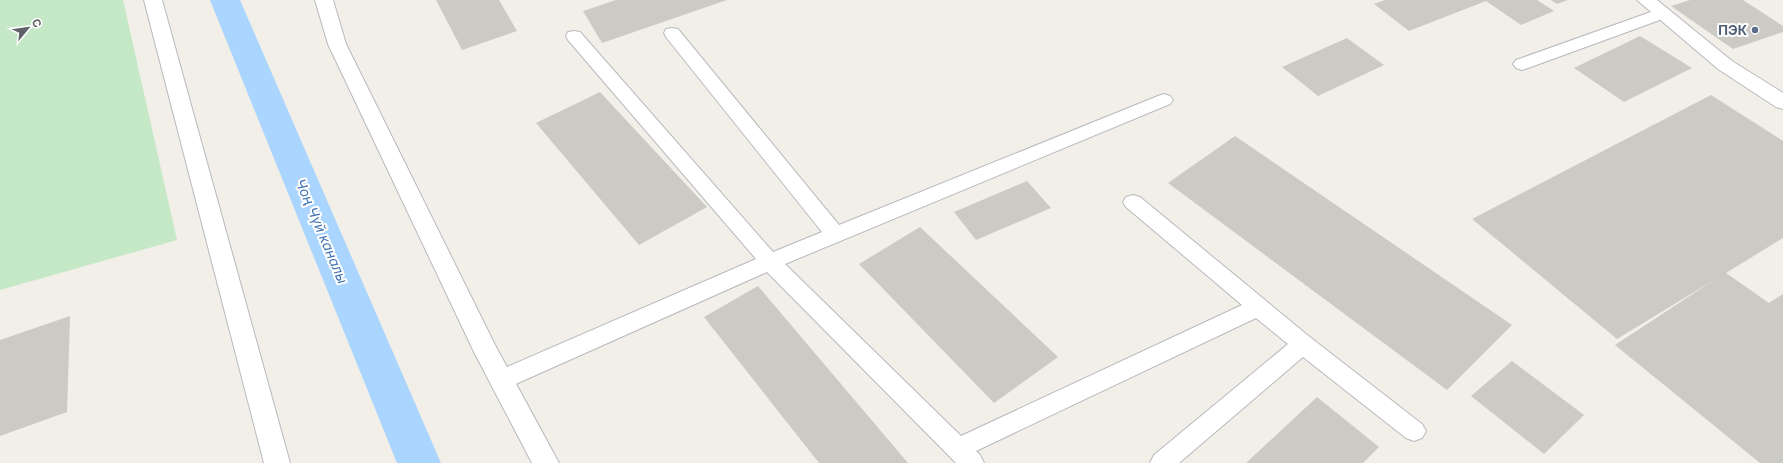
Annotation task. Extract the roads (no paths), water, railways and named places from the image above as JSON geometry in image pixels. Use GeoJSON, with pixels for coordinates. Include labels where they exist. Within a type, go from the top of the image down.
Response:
{"type":"FeatureCollection","features":[{"type":"Feature","properties":{"kind":"street"},"geometry":{"type":"LineString","coordinates":[[153,0],[277,463]]}},
{"type":"Feature","properties":{"kind":"street"},"geometry":{"type":"LineString","coordinates":[[324,0],[337,44],[502,380],[546,463]]}},
{"type":"Feature","properties":{"kind":"street"},"geometry":{"type":"LineString","coordinates":[[1646,0],[1724,65],[1783,102]]}},
{"type":"Feature","properties":{"kind":"lane"},"geometry":{"type":"LineString","coordinates":[[1522,64],[1662,13]]}},
{"type":"Feature","properties":{"kind":"lane"},"geometry":{"type":"LineString","coordinates":[[672,33],[836,235]]}},
{"type":"Feature","properties":{"kind":"lane"},"geometry":{"type":"LineString","coordinates":[[574,36],[770,262],[965,456],[1258,307]]}},
{"type":"Feature","properties":{"kind":"lane"},"geometry":{"type":"LineString","coordinates":[[502,380],[770,262],[1164,100]]}},
{"type":"Feature","properties":{"kind":"lane"},"geometry":{"type":"LineString","coordinates":[[1133,202],[1303,344],[1414,431]]}},
{"type":"Feature","properties":{"kind":"lane"},"geometry":{"type":"LineString","coordinates":[[1162,463],[1303,344]]}},
{"type":"Feature","properties":{"kind":"waterway","name":"Чоң Чүй каналы"},"geometry":{"type":"LineString","coordinates":[[225,0],[419,463]]}},
{"type":"Feature","properties":{"kind":"place","name":"ПЭК"},"geometry":{"type":"Point","coordinates":[1755,30]}}]}
